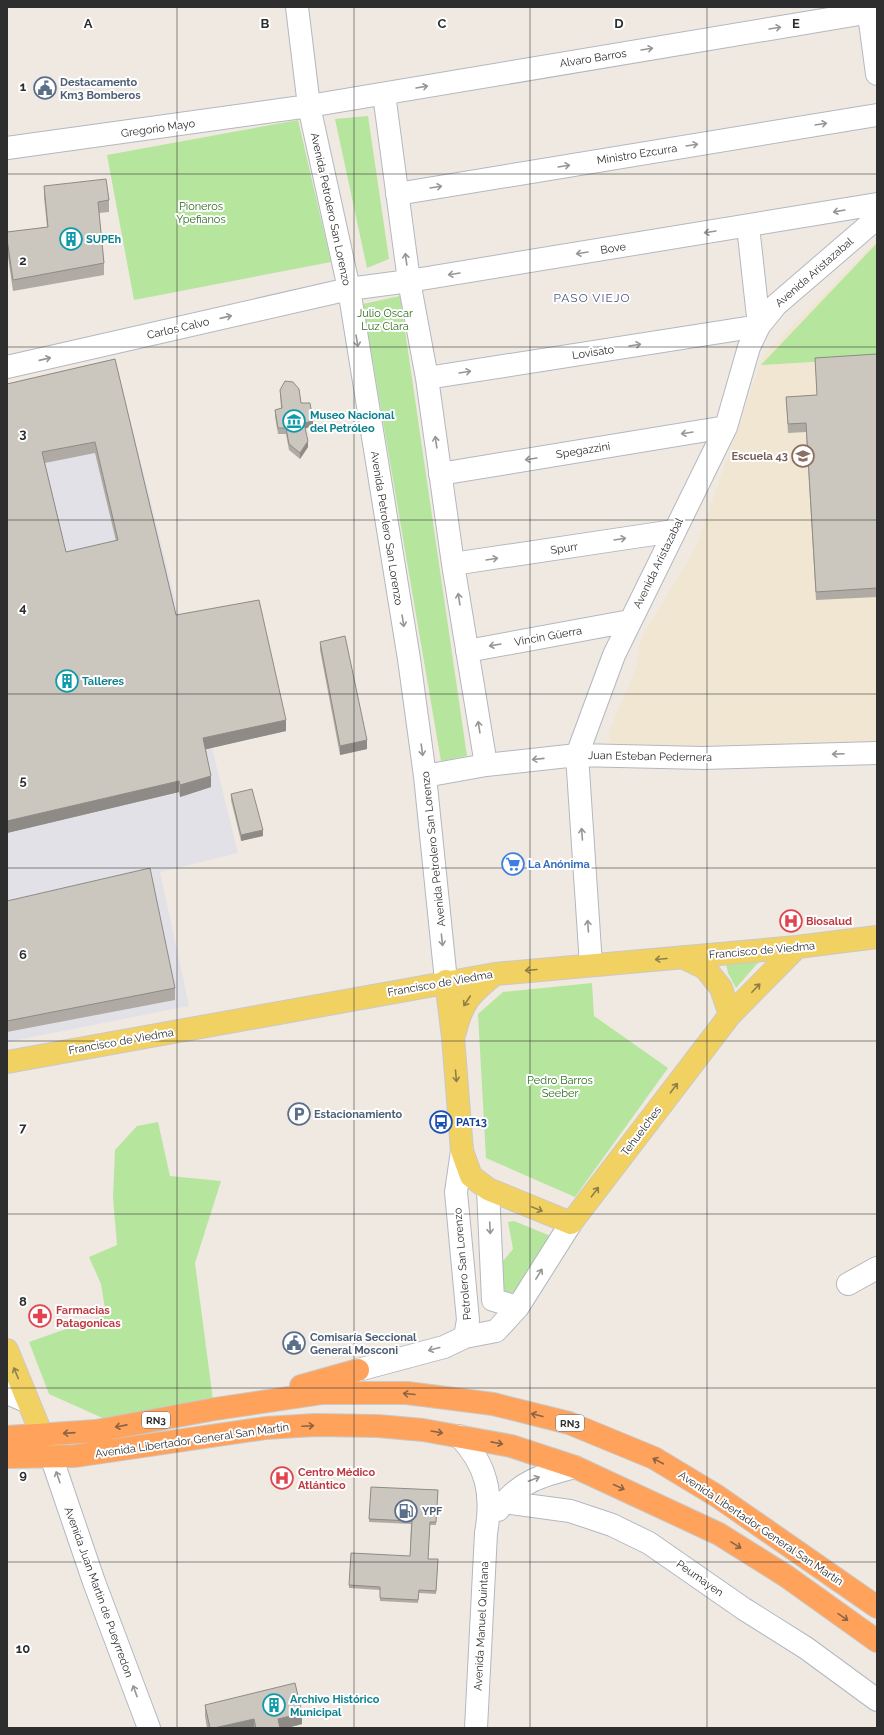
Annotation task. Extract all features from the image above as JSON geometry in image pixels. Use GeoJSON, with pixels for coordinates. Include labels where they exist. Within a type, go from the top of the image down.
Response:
{"type":"FeatureCollection","features":[{"type":"Feature","properties":{"kind":"highway"},"geometry":{"type":"LineString","coordinates":[[215,1409],[358,1370]]}},
{"type":"Feature","properties":{"kind":"highway","name":"Avenida Libertador General San Martín"},"geometry":{"type":"LineString","coordinates":[[7,1437],[96,1431],[215,1409],[322,1393],[407,1393],[493,1404],[569,1423],[654,1458],[717,1496],[877,1607]]}},
{"type":"Feature","properties":{"kind":"highway","name":"Avenida Libertador General San Martín"},"geometry":{"type":"LineString","coordinates":[[7,1457],[75,1456],[266,1428],[308,1426],[378,1426],[423,1430],[511,1446],[575,1466],[719,1534],[786,1576],[877,1641]]}},
{"type":"Feature","properties":{"kind":"main road","name":"Francisco de Viedma"},"geometry":{"type":"LineString","coordinates":[[7,1062],[446,981],[495,974],[797,947],[877,937]]}},
{"type":"Feature","properties":{"kind":"main road","name":"Tehuelches"},"geometry":{"type":"LineString","coordinates":[[572,1223],[730,1015],[797,947]]}},
{"type":"Feature","properties":{"kind":"main road"},"geometry":{"type":"LineString","coordinates":[[682,957],[705,968],[721,988],[730,1015]]}},
{"type":"Feature","properties":{"kind":"main road"},"geometry":{"type":"LineString","coordinates":[[453,1038],[460,1012],[474,990],[495,974]]}},
{"type":"Feature","properties":{"kind":"main road","name":"Petrolero San Lorenzo"},"geometry":{"type":"LineString","coordinates":[[446,981],[453,1038],[462,1150],[471,1176],[488,1189],[572,1223]]}},
{"type":"Feature","properties":{"kind":"main road"},"geometry":{"type":"LineString","coordinates":[[7,1350],[50,1456]]}},
{"type":"Feature","properties":{"kind":"street","name":"Avenida Petrolero San Lorenzo"},"geometry":{"type":"LineString","coordinates":[[297,7],[309,106],[349,288],[409,659],[425,776],[446,981]]}},
{"type":"Feature","properties":{"kind":"street","name":"Alvaro Barros"},"geometry":{"type":"LineString","coordinates":[[309,106],[871,10]]}},
{"type":"Feature","properties":{"kind":"street"},"geometry":{"type":"LineString","coordinates":[[871,10],[877,74]]}},
{"type":"Feature","properties":{"kind":"street"},"geometry":{"type":"LineString","coordinates":[[384,94],[397,194],[427,378],[453,564],[486,765]]}},
{"type":"Feature","properties":{"kind":"street","name":"Gregorio Mayo"},"geometry":{"type":"LineString","coordinates":[[7,148],[309,106]]}},
{"type":"Feature","properties":{"kind":"street","name":"Ministro Ezcurra"},"geometry":{"type":"LineString","coordinates":[[397,194],[877,115]]}},
{"type":"Feature","properties":{"kind":"street","name":"Bove"},"geometry":{"type":"LineString","coordinates":[[349,288],[410,281],[877,204]]}},
{"type":"Feature","properties":{"kind":"street","name":"Avenida Aristazabal"},"geometry":{"type":"LineString","coordinates":[[591,965],[577,755],[614,655],[726,427],[749,347],[759,326],[776,305],[877,218]]}},
{"type":"Feature","properties":{"kind":"street"},"geometry":{"type":"LineString","coordinates":[[748,226],[759,326]]}},
{"type":"Feature","properties":{"kind":"street","name":"Carlos Calvo"},"geometry":{"type":"LineString","coordinates":[[7,367],[349,288]]}},
{"type":"Feature","properties":{"kind":"street","name":"Lovisato"},"geometry":{"type":"LineString","coordinates":[[427,378],[759,326]]}},
{"type":"Feature","properties":{"kind":"street","name":"Spegazzini"},"geometry":{"type":"LineString","coordinates":[[440,474],[726,427]]}},
{"type":"Feature","properties":{"kind":"street","name":"Spurr"},"geometry":{"type":"LineString","coordinates":[[453,564],[674,531]]}},
{"type":"Feature","properties":{"kind":"street","name":"Vincin Güerra"},"geometry":{"type":"LineString","coordinates":[[467,651],[630,621]]}},
{"type":"Feature","properties":{"kind":"street","name":"Juan Esteban Pedernera"},"geometry":{"type":"LineString","coordinates":[[425,776],[486,765],[577,755],[703,758],[877,753]]}},
{"type":"Feature","properties":{"kind":"street","name":"Petrolero San Lorenzo"},"geometry":{"type":"LineString","coordinates":[[358,1370],[444,1347],[465,1337],[468,1320],[456,1192],[462,1150]]}},
{"type":"Feature","properties":{"kind":"street"},"geometry":{"type":"LineString","coordinates":[[488,1189],[493,1300],[518,1307]]}},
{"type":"Feature","properties":{"kind":"street","name":"Tehuelches"},"geometry":{"type":"LineString","coordinates":[[465,1337],[496,1331],[518,1307],[572,1223]]}},
{"type":"Feature","properties":{"kind":"street"},"geometry":{"type":"LineString","coordinates":[[848,1284],[877,1268]]}},
{"type":"Feature","properties":{"kind":"street"},"geometry":{"type":"LineString","coordinates":[[7,1394],[28,1402]]}},
{"type":"Feature","properties":{"kind":"street","name":"Avenida Manuel Quintana"},"geometry":{"type":"LineString","coordinates":[[459,1436],[470,1448],[483,1469],[490,1507],[476,1728]]}},
{"type":"Feature","properties":{"kind":"street","name":"Avenida Juan Martin de Pueyrredon"},"geometry":{"type":"LineString","coordinates":[[50,1456],[94,1582],[149,1728]]}},
{"type":"Feature","properties":{"kind":"street"},"geometry":{"type":"LineString","coordinates":[[488,1523],[508,1496],[528,1481],[575,1466]]}},
{"type":"Feature","properties":{"kind":"street","name":"Peumayen"},"geometry":{"type":"LineString","coordinates":[[503,1502],[570,1511],[612,1525],[649,1543],[744,1609],[806,1648],[877,1700]]}},
{"type":"Feature","properties":{"kind":"shaded area","name":"Escuela 43"},"geometry":{"type":"Polygon","coordinates":[[[877,241],[877,742],[620,747],[610,743],[609,732],[637,666],[640,641],[696,547],[764,354],[877,241]]]}},
{"type":"Feature","properties":{"kind":"shaded area"},"geometry":{"type":"Polygon","coordinates":[[[117,366],[238,853],[160,872],[189,1006],[7,1042],[7,392],[117,366]]]}},
{"type":"Feature","properties":{"kind":"green space"},"geometry":{"type":"Polygon","coordinates":[[[368,116],[389,259],[367,268],[335,119],[368,116]]]}},
{"type":"Feature","properties":{"kind":"green space","name":"Pioneros Ypefianos"},"geometry":{"type":"Polygon","coordinates":[[[298,120],[331,262],[134,300],[107,155],[298,120]]]}},
{"type":"Feature","properties":{"kind":"green space"},"geometry":{"type":"Polygon","coordinates":[[[877,243],[877,358],[761,365],[877,243]]]}},
{"type":"Feature","properties":{"kind":"green space","name":"Julio Oscar Luz Clara"},"geometry":{"type":"Polygon","coordinates":[[[400,296],[467,756],[441,761],[363,304],[400,296]]]}},
{"type":"Feature","properties":{"kind":"green space"},"geometry":{"type":"Polygon","coordinates":[[[778,946],[756,965],[736,988],[728,973],[723,950],[778,946]]]}},
{"type":"Feature","properties":{"kind":"green space","name":"Pedro Barros Seeber"},"geometry":{"type":"Polygon","coordinates":[[[592,983],[594,1016],[668,1068],[575,1197],[486,1158],[478,1014],[503,992],[592,983]]]}},
{"type":"Feature","properties":{"kind":"green space"},"geometry":{"type":"Polygon","coordinates":[[[158,1122],[170,1176],[221,1181],[195,1263],[213,1400],[197,1401],[107,1420],[49,1394],[29,1342],[106,1315],[101,1284],[89,1257],[117,1245],[113,1198],[115,1150],[137,1126],[158,1122]]]}},
{"type":"Feature","properties":{"kind":"green space"},"geometry":{"type":"Polygon","coordinates":[[[514,1221],[553,1237],[521,1288],[507,1295],[497,1284],[499,1266],[513,1249],[508,1222],[514,1221]]]}},
{"type":"Feature","properties":{"kind":"building","name":"SUPEh"},"geometry":{"type":"Polygon","coordinates":[[[106,179],[109,200],[98,202],[104,263],[13,280],[7,232],[48,227],[44,186],[106,179]]]}},
{"type":"Feature","properties":{"kind":"building"},"geometry":{"type":"Polygon","coordinates":[[[877,354],[877,588],[816,592],[806,423],[788,424],[786,397],[817,395],[815,358],[877,354]]]}},
{"type":"Feature","properties":{"kind":"building"},"geometry":{"type":"Polygon","coordinates":[[[115,359],[176,615],[259,600],[286,720],[203,738],[211,776],[180,785],[179,781],[7,821],[7,384],[115,359]],[[95,442],[42,452],[66,552],[118,540],[95,442]]]}},
{"type":"Feature","properties":{"kind":"building","name":"Museo Nacional del Petróleo"},"geometry":{"type":"Polygon","coordinates":[[[285,381],[293,382],[299,389],[301,403],[310,403],[313,421],[304,423],[308,441],[300,453],[289,444],[286,428],[278,428],[275,410],[282,408],[280,390],[285,381]]]}},
{"type":"Feature","properties":{"kind":"building"},"geometry":{"type":"Polygon","coordinates":[[[345,636],[367,740],[340,746],[320,642],[345,636]]]}},
{"type":"Feature","properties":{"kind":"building"},"geometry":{"type":"Polygon","coordinates":[[[252,789],[263,830],[241,835],[231,794],[252,789]]]}},
{"type":"Feature","properties":{"kind":"building"},"geometry":{"type":"Polygon","coordinates":[[[150,868],[175,988],[7,1021],[7,901],[150,868]]]}},
{"type":"Feature","properties":{"kind":"building"},"geometry":{"type":"Polygon","coordinates":[[[371,1487],[438,1490],[436,1522],[430,1522],[428,1559],[438,1559],[436,1591],[419,1590],[418,1600],[380,1598],[380,1587],[349,1585],[351,1553],[410,1556],[412,1521],[369,1519],[371,1487]]]}},
{"type":"Feature","properties":{"kind":"building","name":"Archivo Histórico Municipal"},"geometry":{"type":"Polygon","coordinates":[[[295,1683],[302,1713],[278,1719],[280,1728],[256,1728],[254,1719],[210,1728],[205,1705],[295,1683]]]}},
{"type":"Feature","properties":{"kind":"place","name":"Destacamento Km3 Bomberos"},"geometry":{"type":"Point","coordinates":[45,88]}},
{"type":"Feature","properties":{"kind":"place","name":"SUPEh"},"geometry":{"type":"Point","coordinates":[71,239]}},
{"type":"Feature","properties":{"kind":"place","name":"Museo Nacional del Petróleo"},"geometry":{"type":"Point","coordinates":[294,421]}},
{"type":"Feature","properties":{"kind":"place","name":"Escuela 43"},"geometry":{"type":"Point","coordinates":[803,456]}},
{"type":"Feature","properties":{"kind":"place","name":"Talleres"},"geometry":{"type":"Point","coordinates":[67,681]}},
{"type":"Feature","properties":{"kind":"place","name":"La Anónima"},"geometry":{"type":"Point","coordinates":[513,864]}},
{"type":"Feature","properties":{"kind":"place","name":"Biosalud"},"geometry":{"type":"Point","coordinates":[791,921]}},
{"type":"Feature","properties":{"kind":"place","name":"Estacionamiento"},"geometry":{"type":"Point","coordinates":[299,1114]}},
{"type":"Feature","properties":{"kind":"place","name":"PAT13"},"geometry":{"type":"Point","coordinates":[441,1122]}},
{"type":"Feature","properties":{"kind":"place","name":"Farmacias Patagonicas"},"geometry":{"type":"Point","coordinates":[40,1316]}},
{"type":"Feature","properties":{"kind":"place","name":"Comisaría Seccional General Mosconi"},"geometry":{"type":"Point","coordinates":[294,1343]}},
{"type":"Feature","properties":{"kind":"place","name":"Centro Médico Atlántico"},"geometry":{"type":"Point","coordinates":[282,1478]}},
{"type":"Feature","properties":{"kind":"place","name":"YPF"},"geometry":{"type":"Point","coordinates":[406,1511]}},
{"type":"Feature","properties":{"kind":"place","name":"Archivo Histórico Municipal"},"geometry":{"type":"Point","coordinates":[274,1705]}},
{"type":"Feature","properties":{"kind":"district","name":"PASO VIEJO"},"geometry":{"type":"Point","coordinates":[592,298]}}]}
